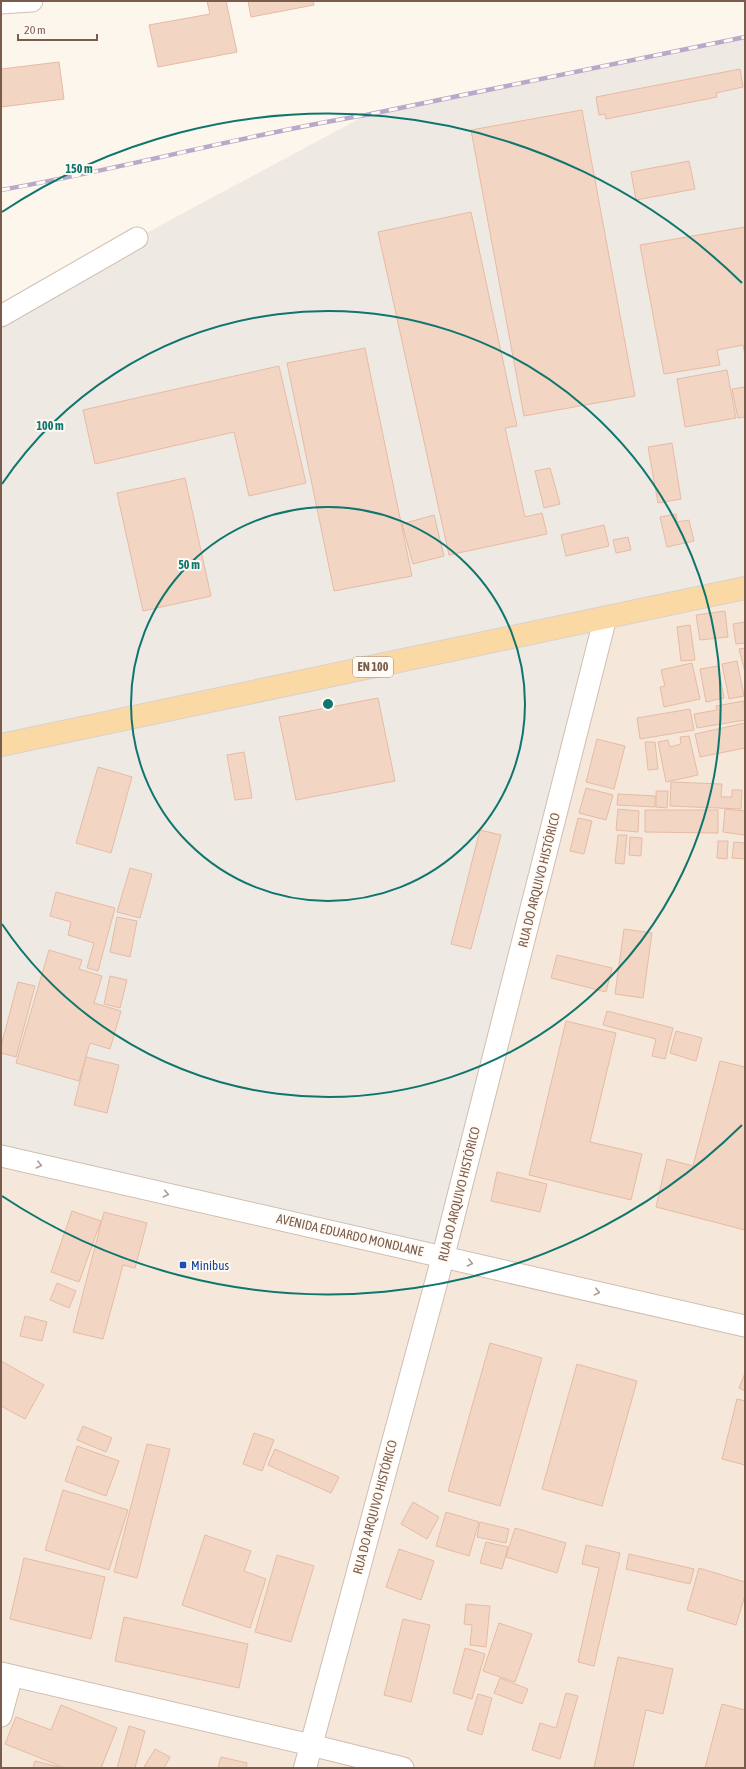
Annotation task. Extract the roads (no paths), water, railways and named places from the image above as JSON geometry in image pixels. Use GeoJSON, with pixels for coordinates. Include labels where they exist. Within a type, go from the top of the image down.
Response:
{"type":"FeatureCollection","features":[{"type":"Feature","properties":{"kind":"main road","name":"EN 100"},"geometry":{"type":"LineString","coordinates":[[1,745],[605,619],[745,588]]}},
{"type":"Feature","properties":{"kind":"street"},"geometry":{"type":"LineString","coordinates":[[1,3],[32,1]]}},
{"type":"Feature","properties":{"kind":"street"},"geometry":{"type":"LineString","coordinates":[[1,316],[137,238]]}},
{"type":"Feature","properties":{"kind":"street","name":"RUA DO ARQUIVO HISTÓRICO"},"geometry":{"type":"LineString","coordinates":[[305,1768],[443,1257],[605,619]]}},
{"type":"Feature","properties":{"kind":"street","name":"AVENIDA EDUARDO MONDLANE"},"geometry":{"type":"LineString","coordinates":[[1,1156],[745,1326]]}},
{"type":"Feature","properties":{"kind":"street"},"geometry":{"type":"LineString","coordinates":[[1,1716],[6,1675],[311,1745],[403,1768]]}},
{"type":"Feature","properties":{"kind":"railway"},"geometry":{"type":"LineString","coordinates":[[1,190],[47,182],[274,132],[366,115],[745,37]]}},
{"type":"Feature","properties":{"kind":"place","name":"Minibus"},"geometry":{"type":"Point","coordinates":[183,1265]}}]}
